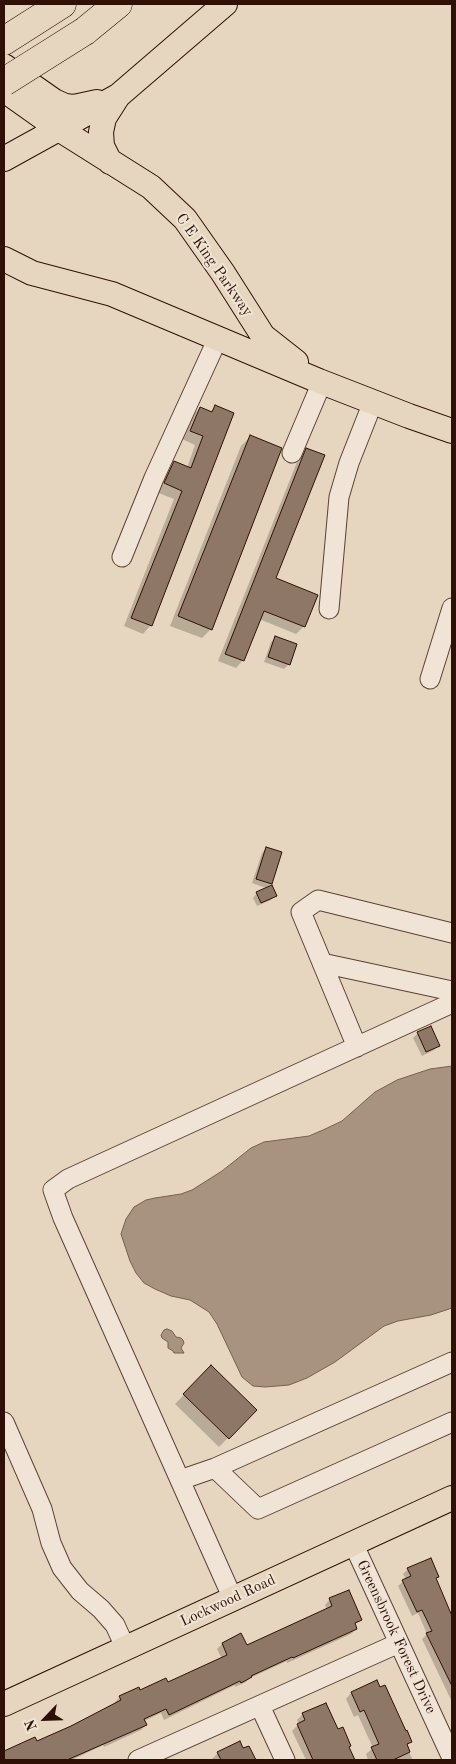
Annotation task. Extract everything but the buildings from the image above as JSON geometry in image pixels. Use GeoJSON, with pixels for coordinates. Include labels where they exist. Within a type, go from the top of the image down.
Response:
{"type":"FeatureCollection","features":[{"type":"Feature","properties":{"kind":"highway"},"geometry":{"type":"LineString","coordinates":[[4,41],[62,4]]}},
{"type":"Feature","properties":{"kind":"highway"},"geometry":{"type":"LineString","coordinates":[[4,82],[85,30],[118,4]]}},
{"type":"Feature","properties":{"kind":"main road"},"geometry":{"type":"LineString","coordinates":[[4,159],[118,96],[225,4]]}},
{"type":"Feature","properties":{"kind":"main road"},"geometry":{"type":"LineString","coordinates":[[4,66],[54,101],[65,106],[83,106],[118,96]]}},
{"type":"Feature","properties":{"kind":"main road","name":"C E King Parkway"},"geometry":{"type":"LineString","coordinates":[[4,90],[59,129],[151,187],[185,219],[223,273],[263,336],[321,381]]}},
{"type":"Feature","properties":{"kind":"main road"},"geometry":{"type":"LineString","coordinates":[[110,162],[102,146],[101,132],[104,118],[118,96]]}},
{"type":"Feature","properties":{"kind":"main road","name":"C E King Parkway"},"geometry":{"type":"LineString","coordinates":[[4,259],[32,273],[112,294],[373,402],[452,431]]}},
{"type":"Feature","properties":{"kind":"main road","name":"Lockwood Road"},"geometry":{"type":"LineString","coordinates":[[4,1704],[452,1498]]}},
{"type":"Feature","properties":{"kind":"street"},"geometry":{"type":"LineString","coordinates":[[122,557],[154,478],[218,338]]}},
{"type":"Feature","properties":{"kind":"street"},"geometry":{"type":"LineString","coordinates":[[292,453],[321,381]]}},
{"type":"Feature","properties":{"kind":"street"},"geometry":{"type":"LineString","coordinates":[[330,609],[339,497],[349,463],[373,402]]}},
{"type":"Feature","properties":{"kind":"street"},"geometry":{"type":"LineString","coordinates":[[430,679],[452,608]]}},
{"type":"Feature","properties":{"kind":"street"},"geometry":{"type":"LineString","coordinates":[[357,1047],[301,912],[318,900],[452,934]]}},
{"type":"Feature","properties":{"kind":"street"},"geometry":{"type":"LineString","coordinates":[[322,963],[452,991]]}},
{"type":"Feature","properties":{"kind":"street"},"geometry":{"type":"LineString","coordinates":[[233,1599],[63,1218],[53,1190],[68,1179],[452,1003]]}},
{"type":"Feature","properties":{"kind":"street"},"geometry":{"type":"LineString","coordinates":[[180,1480],[215,1468],[452,1362]]}},
{"type":"Feature","properties":{"kind":"street"},"geometry":{"type":"LineString","coordinates":[[4,1422],[42,1509],[62,1568],[80,1591],[101,1609],[115,1625],[126,1649]]}},
{"type":"Feature","properties":{"kind":"street"},"geometry":{"type":"LineString","coordinates":[[215,1468],[258,1509],[452,1422]]}},
{"type":"Feature","properties":{"kind":"street","name":"Greensbrook Forest Drive"},"geometry":{"type":"LineString","coordinates":[[353,1543],[452,1758]]}},
{"type":"Feature","properties":{"kind":"street"},"geometry":{"type":"LineString","coordinates":[[138,1760],[399,1643]]}},
{"type":"Feature","properties":{"kind":"street"},"geometry":{"type":"LineString","coordinates":[[260,1706],[285,1760]]}},
{"type":"Feature","properties":{"kind":"shaded area"},"geometry":{"type":"Polygon","coordinates":[[[452,1066],[452,1308],[384,1326],[335,1362],[307,1378],[289,1385],[253,1386],[242,1377],[217,1324],[209,1312],[190,1300],[171,1296],[155,1289],[144,1283],[136,1273],[121,1234],[126,1219],[134,1207],[146,1200],[181,1194],[192,1190],[222,1171],[251,1148],[264,1142],[309,1136],[342,1121],[375,1092],[397,1080],[430,1069],[452,1066]]]}},
{"type":"Feature","properties":{"kind":"shaded area"},"geometry":{"type":"Polygon","coordinates":[[[167,1329],[183,1340],[184,1343],[181,1348],[184,1353],[174,1353],[168,1348],[168,1342],[161,1335],[167,1329]]]}}]}
